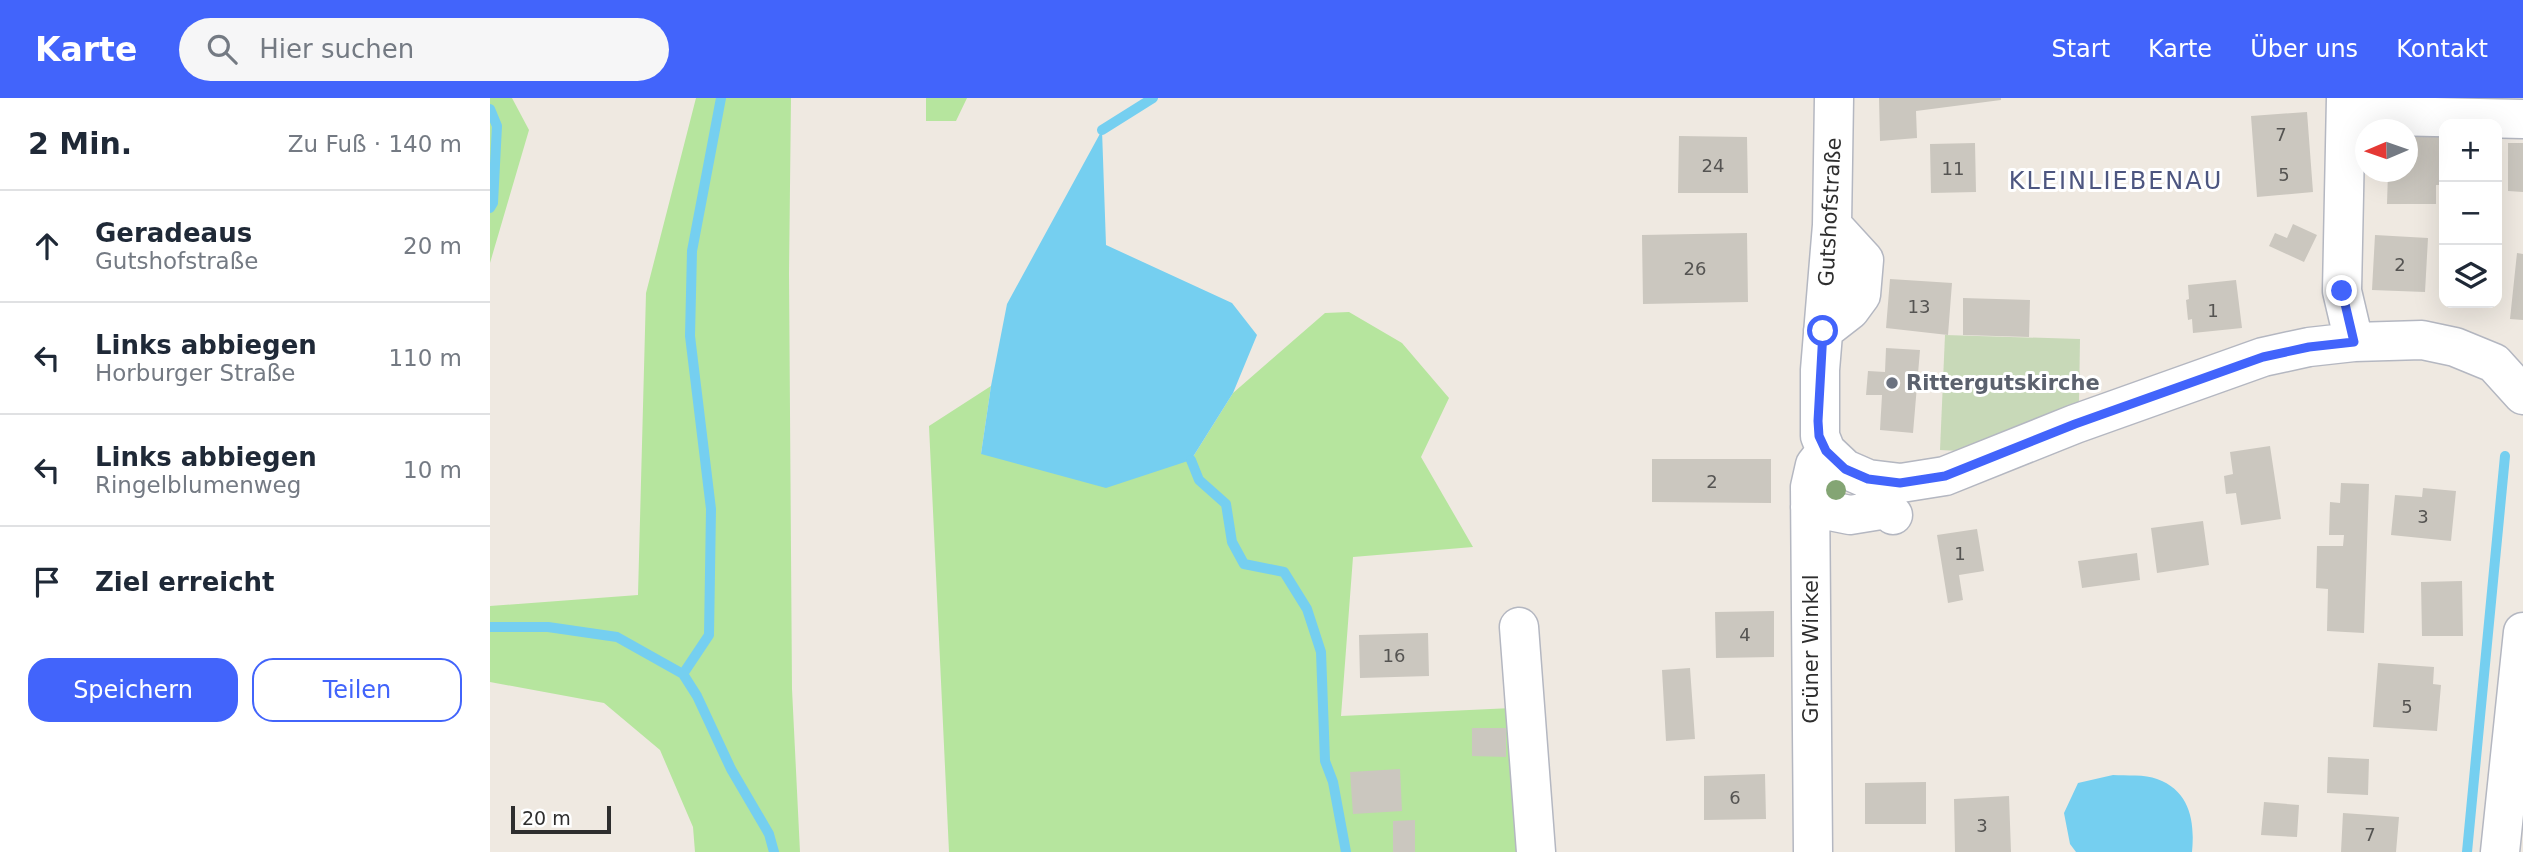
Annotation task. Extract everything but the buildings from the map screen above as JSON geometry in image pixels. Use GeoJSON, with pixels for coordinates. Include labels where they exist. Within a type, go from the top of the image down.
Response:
{"type":"FeatureCollection","features":[{"type":"Feature","properties":{"kind":"street","name":"Gutshofstraße"},"geometry":{"type":"LineString","coordinates":[[1826,451],[1819,436],[1818,421],[1832,225],[1834,98]]}},
{"type":"Feature","properties":{"kind":"street"},"geometry":{"type":"LineString","coordinates":[[2354,342],[2342,291],[2346,106],[2523,119]]}},
{"type":"Feature","properties":{"kind":"street"},"geometry":{"type":"LineString","coordinates":[[1826,451],[1845,469],[1868,479],[1900,483],[1945,476],[2075,424],[2263,357],[2309,347],[2354,342],[2422,340],[2455,347],[2494,363],[2523,394]]}},
{"type":"Feature","properties":{"kind":"street","name":"Grüner Winkel"},"geometry":{"type":"LineString","coordinates":[[1815,852],[1810,487],[1815,466],[1826,451]]}},
{"type":"Feature","properties":{"kind":"street"},"geometry":{"type":"LineString","coordinates":[[1810,507],[1850,515],[1887,509],[1893,515]]}},
{"type":"Feature","properties":{"kind":"street"},"geometry":{"type":"LineString","coordinates":[[1519,627],[1536,852]]}},
{"type":"Feature","properties":{"kind":"street"},"geometry":{"type":"LineString","coordinates":[[2500,852],[2523,632]]}},
{"type":"Feature","properties":{"kind":"green space"},"geometry":{"type":"Polygon","coordinates":[[[490,98],[512,98],[529,130],[490,263],[490,98]]]}},
{"type":"Feature","properties":{"kind":"green space"},"geometry":{"type":"Polygon","coordinates":[[[696,98],[791,98],[789,274],[792,689],[800,852],[695,852],[693,827],[660,750],[604,703],[490,682],[490,606],[638,595],[646,293],[696,98]]]}},
{"type":"Feature","properties":{"kind":"green space"},"geometry":{"type":"Polygon","coordinates":[[[926,98],[967,98],[956,121],[926,121],[926,98]]]}},
{"type":"Feature","properties":{"kind":"green space"},"geometry":{"type":"Polygon","coordinates":[[[1349,312],[1402,343],[1449,398],[1421,457],[1473,547],[1353,557],[1341,716],[1512,708],[1523,852],[949,852],[929,426],[991,386],[981,454],[1191,460],[1233,393],[1325,313],[1349,312]]]}},
{"type":"Feature","properties":{"kind":"green space"},"geometry":{"type":"Polygon","coordinates":[[[1945,335],[2080,339],[2079,401],[2070,410],[1959,451],[1940,450],[1945,335]]]}},
{"type":"Feature","properties":{"kind":"water"},"geometry":{"type":"Polygon","coordinates":[[[1102,130],[1106,245],[1232,303],[1257,335],[1233,393],[1191,460],[1106,488],[981,454],[1007,304],[1102,130]]]}},
{"type":"Feature","properties":{"kind":"water"},"geometry":{"type":"Polygon","coordinates":[[[2113,775],[2152,777],[2177,791],[2191,818],[2192,852],[2076,852],[2070,844],[2064,813],[2078,783],[2113,775]]]}},
{"type":"Feature","properties":{"kind":"waterway"},"geometry":{"type":"LineString","coordinates":[[683,674],[709,635],[711,509],[690,336],[692,251],[721,98]]}},
{"type":"Feature","properties":{"kind":"waterway"},"geometry":{"type":"LineString","coordinates":[[1102,130],[1153,98]]}},
{"type":"Feature","properties":{"kind":"waterway"},"geometry":{"type":"LineString","coordinates":[[490,109],[497,126],[493,203],[490,208]]}},
{"type":"Feature","properties":{"kind":"waterway"},"geometry":{"type":"LineString","coordinates":[[2467,852],[2505,456]]}},
{"type":"Feature","properties":{"kind":"waterway"},"geometry":{"type":"LineString","coordinates":[[1191,460],[1199,480],[1226,504],[1232,542],[1244,564],[1284,572],[1307,609],[1321,652],[1325,761],[1333,782],[1346,852]]}},
{"type":"Feature","properties":{"kind":"waterway"},"geometry":{"type":"LineString","coordinates":[[490,627],[548,627],[617,637],[683,674],[697,696],[731,769],[769,834],[774,852]]}},
{"type":"Feature","properties":{"kind":"place","name":"Rittergutskirche"},"geometry":{"type":"Point","coordinates":[1892,383]}},
{"type":"Feature","properties":{"kind":"district","name":"KLEINLIEBENAU"},"geometry":{"type":"Point","coordinates":[2116,181]}},
{"type":"Feature","properties":{"kind":"route"},"geometry":{"type":"LineString","coordinates":[[1823,331],[1818,421],[1819,436],[1826,451],[1845,469],[1868,479],[1900,483],[1945,476],[2075,424],[2263,357],[2309,347],[2354,342],[2342,291]]}}]}
